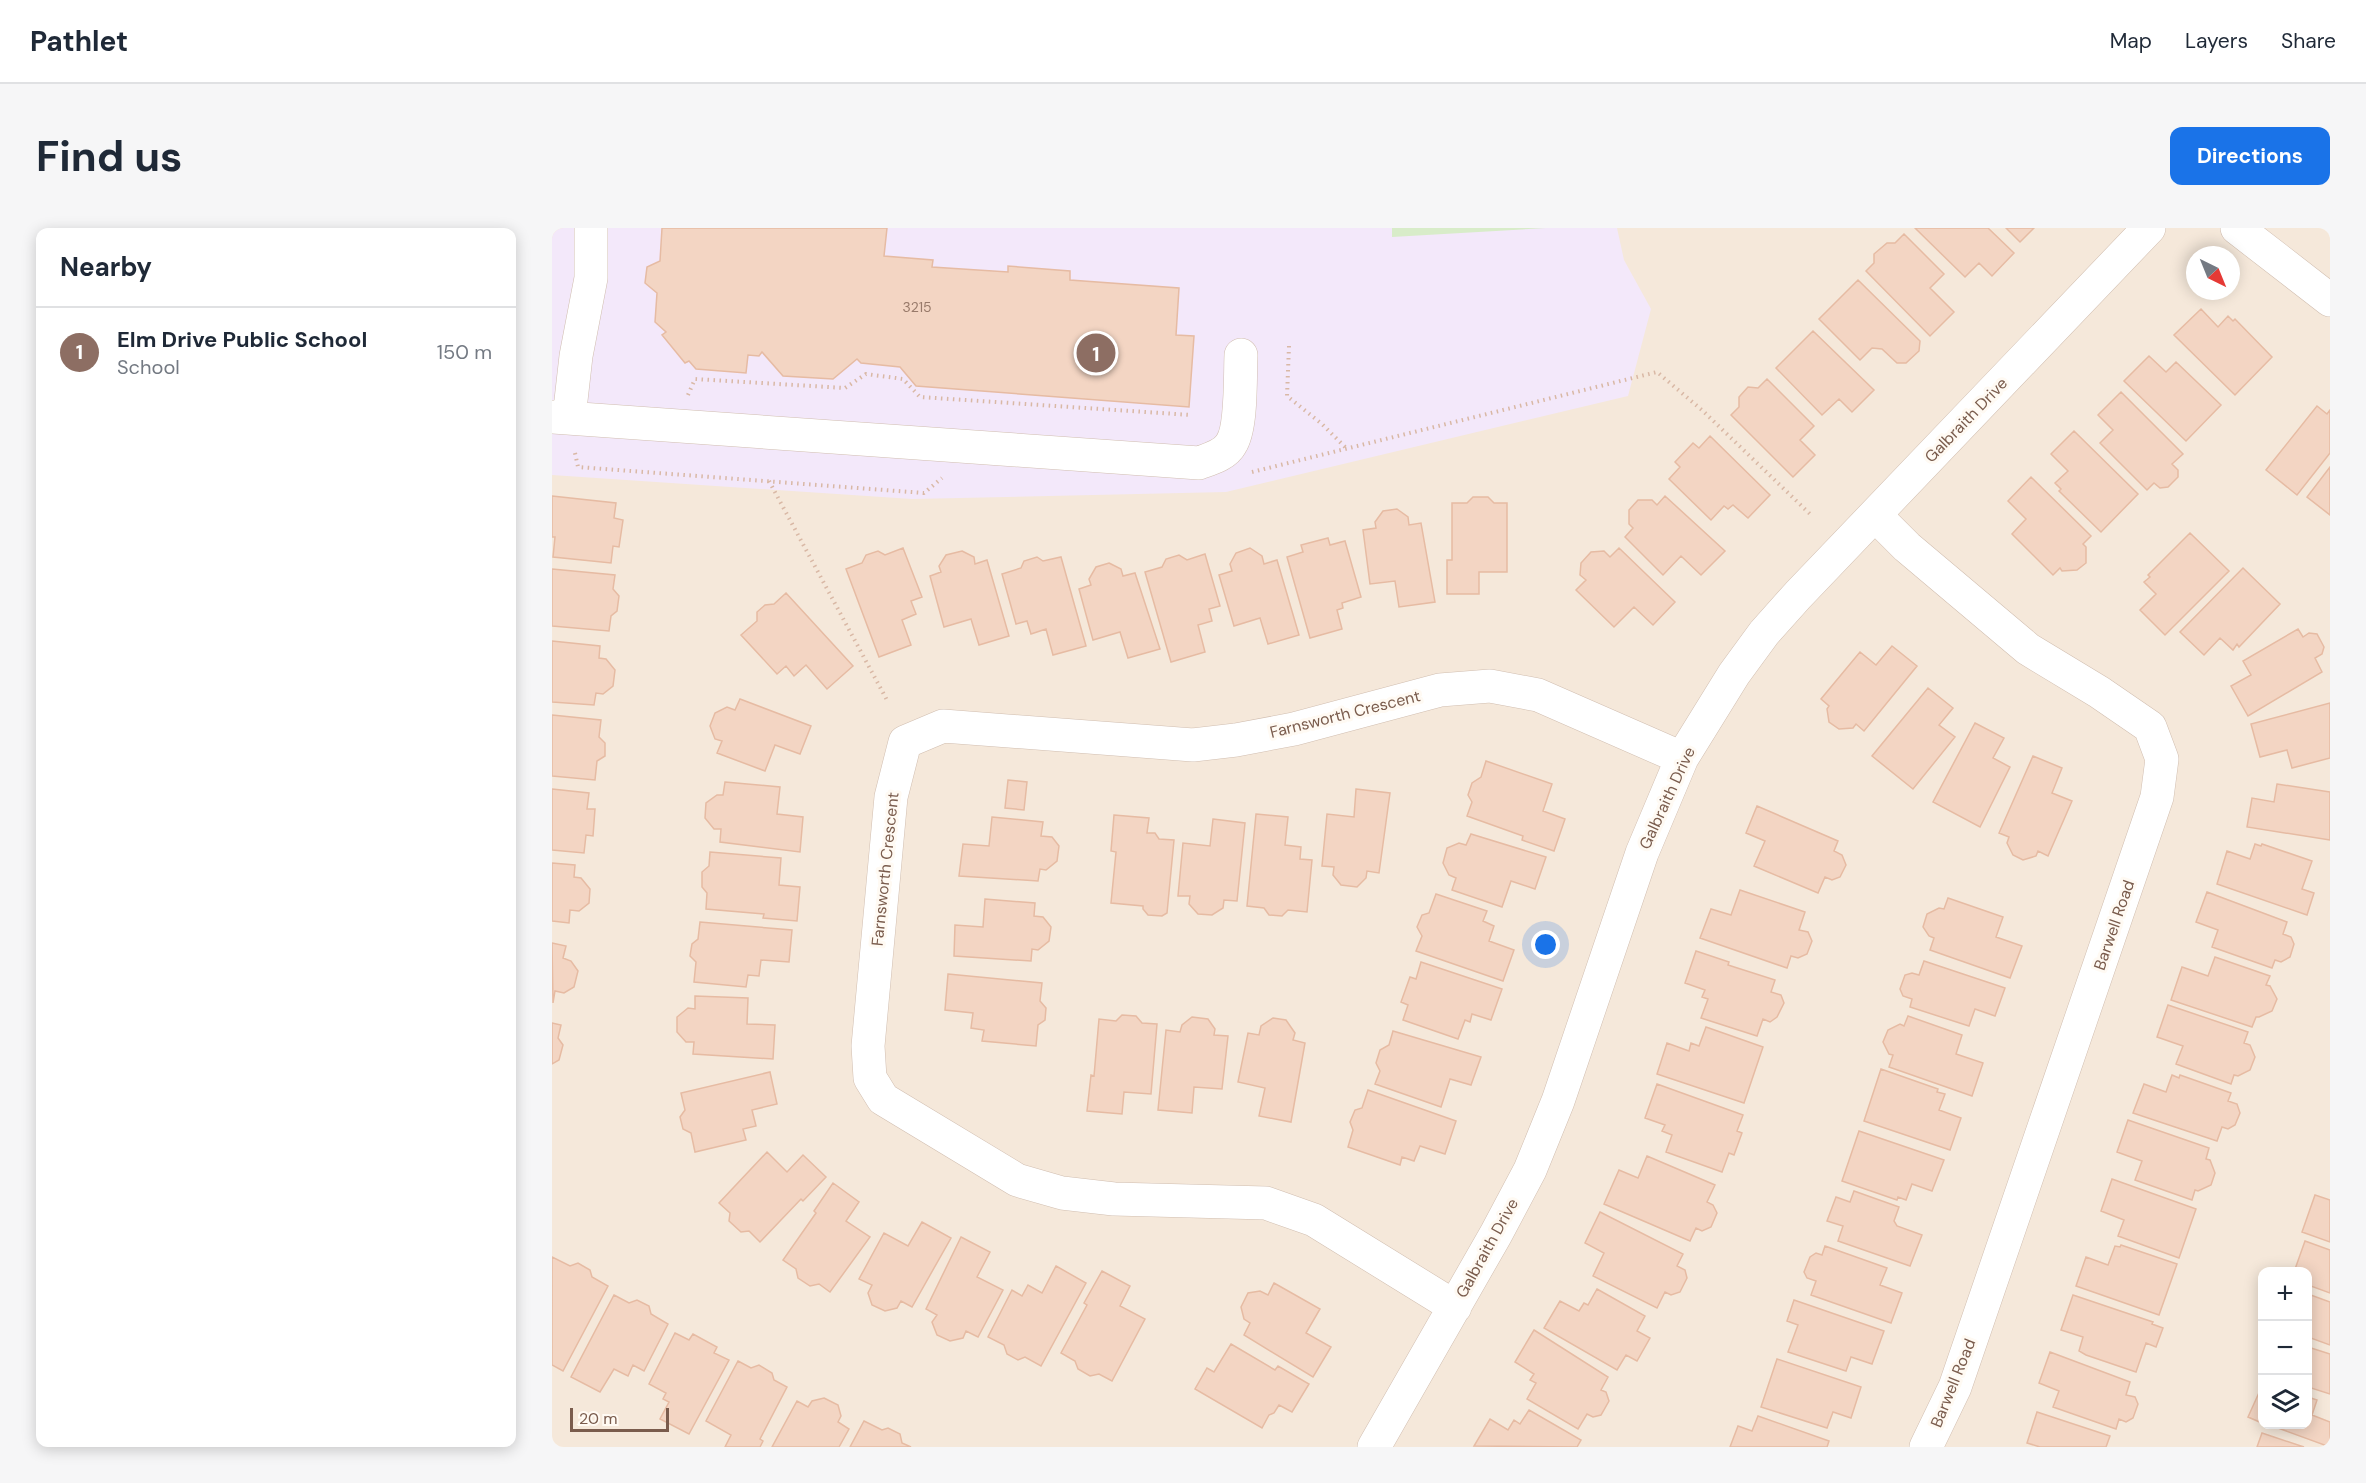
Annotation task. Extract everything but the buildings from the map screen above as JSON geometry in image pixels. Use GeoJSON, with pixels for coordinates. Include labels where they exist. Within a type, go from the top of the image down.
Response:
{"type":"FeatureCollection","features":[{"type":"Feature","properties":{"kind":"street"},"geometry":{"type":"LineString","coordinates":[[591,228],[591,278],[565,428],[1199,463],[1216,458],[1231,445],[1237,422],[1241,355]]}},
{"type":"Feature","properties":{"kind":"street","name":"Galbraith Drive"},"geometry":{"type":"LineString","coordinates":[[1374,1447],[1455,1307],[1530,1170],[1558,1101],[1641,853],[1682,758],[1734,674],[1764,633],[1798,595],[2149,228]]}},
{"type":"Feature","properties":{"kind":"street"},"geometry":{"type":"LineString","coordinates":[[2237,228],[2330,300]]}},
{"type":"Feature","properties":{"kind":"street","name":"Barwell Road"},"geometry":{"type":"LineString","coordinates":[[1875,515],[1907,548],[2028,649],[2099,692],[2150,727],[2162,759],[2157,798],[2119,911],[1955,1387],[1926,1447]]}},
{"type":"Feature","properties":{"kind":"street","name":"Farnsworth Crescent"},"geometry":{"type":"LineString","coordinates":[[1455,1307],[1314,1220],[1266,1203],[1114,1199],[1062,1193],[1017,1180],[883,1099],[870,1078],[868,1046],[891,796],[905,742],[943,726],[1194,745],[1293,729],[1440,690],[1490,686],[1538,695],[1682,758]]}},
{"type":"Feature","properties":{"kind":"path"},"geometry":{"type":"LineString","coordinates":[[1289,346],[1287,396],[1322,424],[1347,449]]}},
{"type":"Feature","properties":{"kind":"path"},"geometry":{"type":"LineString","coordinates":[[1251,473],[1657,372],[1703,411],[1810,514]]}},
{"type":"Feature","properties":{"kind":"path"},"geometry":{"type":"LineString","coordinates":[[685,401],[695,379],[845,388],[866,374],[903,379],[920,397],[1191,415]]}},
{"type":"Feature","properties":{"kind":"path"},"geometry":{"type":"LineString","coordinates":[[565,428],[578,467],[769,482],[888,702]]}},
{"type":"Feature","properties":{"kind":"shaded area"},"geometry":{"type":"Polygon","coordinates":[[[552,228],[2330,228],[2330,1447],[552,1447],[552,228]]]}},
{"type":"Feature","properties":{"kind":"shaded area"},"geometry":{"type":"Polygon","coordinates":[[[552,228],[1617,228],[1624,260],[1651,309],[1628,396],[1226,492],[912,499],[552,475],[552,228]]]}},
{"type":"Feature","properties":{"kind":"green space"},"geometry":{"type":"Polygon","coordinates":[[[1392,228],[1546,228],[1392,237],[1392,228]]]}},
{"type":"Feature","properties":{"kind":"place","name":"Elm Drive Public School"},"geometry":{"type":"Point","coordinates":[1096,353]}}]}
